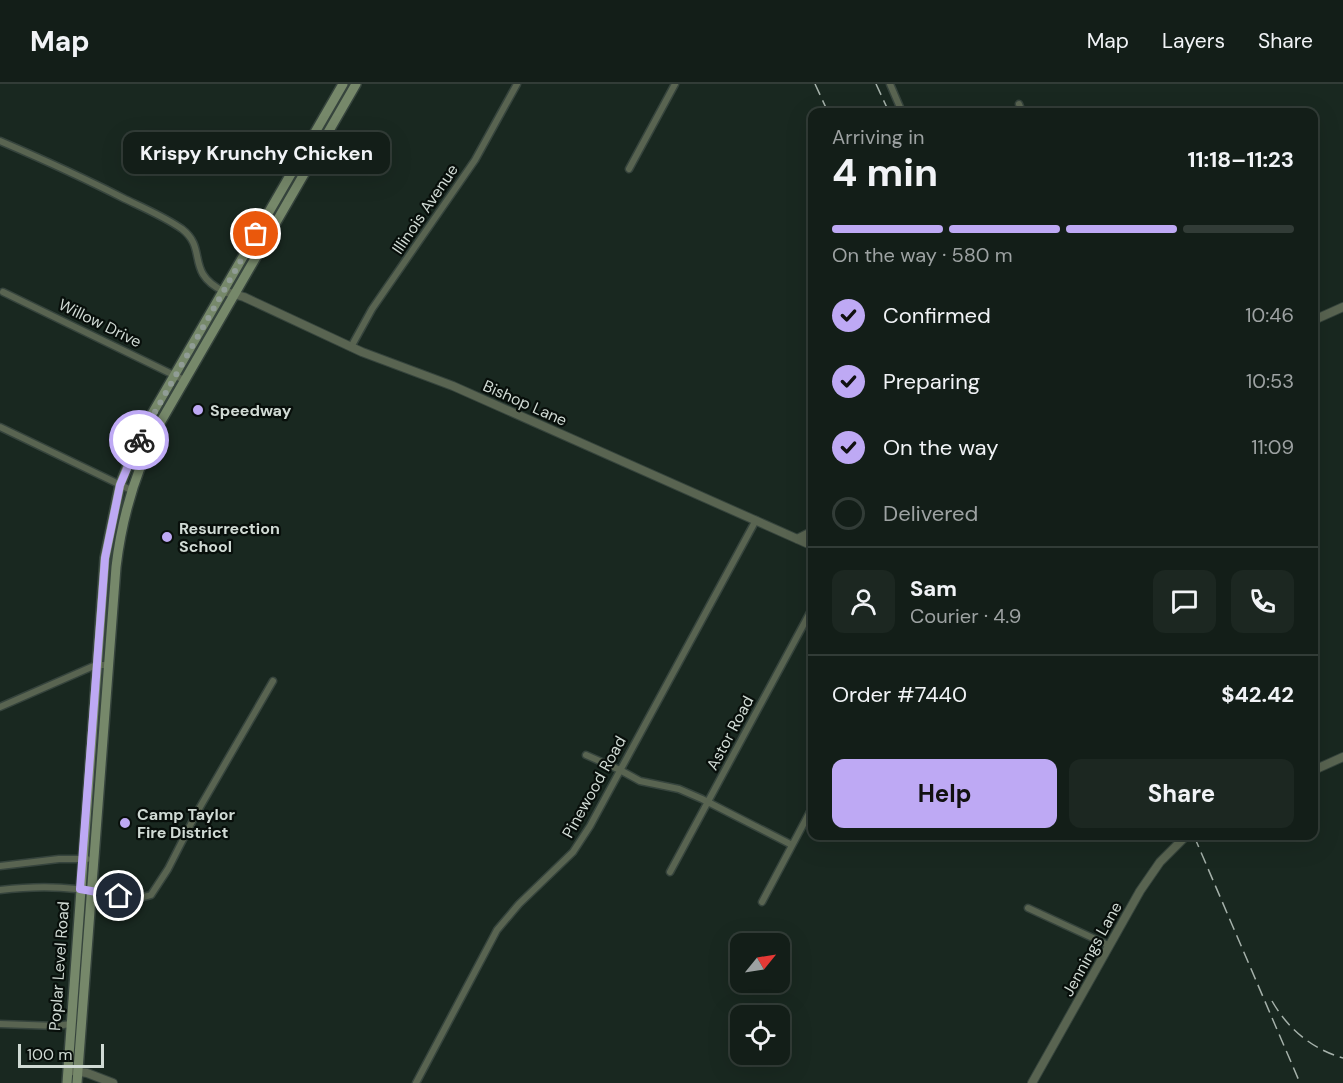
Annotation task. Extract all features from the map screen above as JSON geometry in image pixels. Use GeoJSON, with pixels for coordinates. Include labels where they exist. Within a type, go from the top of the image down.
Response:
{"type":"FeatureCollection","features":[{"type":"Feature","properties":{"kind":"main road","name":"Poplar Level Road"},"geometry":{"type":"LineString","coordinates":[[67,1083],[105,558],[120,485],[141,434],[343,84]]}},
{"type":"Feature","properties":{"kind":"main road","name":"Poplar Level Road"},"geometry":{"type":"LineString","coordinates":[[77,1083],[119,538],[131,490],[150,443],[184,380],[356,84]]}},
{"type":"Feature","properties":{"kind":"street","name":"Illinois Avenue"},"geometry":{"type":"LineString","coordinates":[[351,347],[372,309],[468,171],[517,84]]}},
{"type":"Feature","properties":{"kind":"street"},"geometry":{"type":"LineString","coordinates":[[629,169],[675,84]]}},
{"type":"Feature","properties":{"kind":"street"},"geometry":{"type":"LineString","coordinates":[[890,84],[900,108]]}},
{"type":"Feature","properties":{"kind":"street"},"geometry":{"type":"LineString","coordinates":[[1019,104],[1020,108]]}},
{"type":"Feature","properties":{"kind":"street"},"geometry":{"type":"LineString","coordinates":[[0,141],[72,172],[180,228],[194,243],[204,278],[223,291]]}},
{"type":"Feature","properties":{"kind":"street","name":"Bishop Lane"},"geometry":{"type":"LineString","coordinates":[[223,291],[235,294],[351,347],[453,386],[808,544]]}},
{"type":"Feature","properties":{"kind":"street","name":"Willow Drive"},"geometry":{"type":"LineString","coordinates":[[3,292],[184,380]]}},
{"type":"Feature","properties":{"kind":"street"},"geometry":{"type":"LineString","coordinates":[[1318,318],[1343,308]]}},
{"type":"Feature","properties":{"kind":"street"},"geometry":{"type":"LineString","coordinates":[[0,427],[131,490]]}},
{"type":"Feature","properties":{"kind":"street","name":"Pinewood Road"},"geometry":{"type":"LineString","coordinates":[[416,1083],[497,930],[519,904],[573,852],[590,826],[756,520]]}},
{"type":"Feature","properties":{"kind":"street"},"geometry":{"type":"LineString","coordinates":[[797,539],[808,534]]}},
{"type":"Feature","properties":{"kind":"street","name":"Astor Road"},"geometry":{"type":"LineString","coordinates":[[670,872],[808,616]]}},
{"type":"Feature","properties":{"kind":"street"},"geometry":{"type":"LineString","coordinates":[[0,707],[96,665],[108,666]]}},
{"type":"Feature","properties":{"kind":"street"},"geometry":{"type":"LineString","coordinates":[[0,890],[45,887],[141,897],[151,895],[273,681]]}},
{"type":"Feature","properties":{"kind":"street"},"geometry":{"type":"LineString","coordinates":[[586,755],[639,781],[679,789],[792,845]]}},
{"type":"Feature","properties":{"kind":"street"},"geometry":{"type":"LineString","coordinates":[[1318,768],[1343,757]]}},
{"type":"Feature","properties":{"kind":"street"},"geometry":{"type":"LineString","coordinates":[[1318,764],[1324,765]]}},
{"type":"Feature","properties":{"kind":"street"},"geometry":{"type":"LineString","coordinates":[[762,902],[808,815]]}},
{"type":"Feature","properties":{"kind":"street","name":"Jennings Lane"},"geometry":{"type":"LineString","coordinates":[[1032,1083],[1108,945],[1147,880],[1160,862],[1182,840]]}},
{"type":"Feature","properties":{"kind":"street"},"geometry":{"type":"LineString","coordinates":[[0,866],[94,860]]}},
{"type":"Feature","properties":{"kind":"street"},"geometry":{"type":"LineString","coordinates":[[1028,908],[1108,945]]}},
{"type":"Feature","properties":{"kind":"street"},"geometry":{"type":"LineString","coordinates":[[0,1023],[57,1026],[70,1024]]}},
{"type":"Feature","properties":{"kind":"street"},"geometry":{"type":"LineString","coordinates":[[68,1071],[87,1072],[113,1083]]}},
{"type":"Feature","properties":{"kind":"railway"},"geometry":{"type":"LineString","coordinates":[[815,84],[826,108]]}},
{"type":"Feature","properties":{"kind":"railway"},"geometry":{"type":"LineString","coordinates":[[876,84],[887,108]]}},
{"type":"Feature","properties":{"kind":"railway"},"geometry":{"type":"LineString","coordinates":[[1196,840],[1300,1083]]}},
{"type":"Feature","properties":{"kind":"railway"},"geometry":{"type":"LineString","coordinates":[[1272,1001],[1285,1020],[1302,1037],[1321,1049],[1343,1058]]}},
{"type":"Feature","properties":{"kind":"way so far"},"geometry":{"type":"LineString","coordinates":[[139,440],[256,234]]}},
{"type":"Feature","properties":{"kind":"place","name":"Krispy Krunchy Chicken"},"geometry":{"type":"Point","coordinates":[256,234]}},
{"type":"Feature","properties":{"kind":"place","name":"Speedway"},"geometry":{"type":"Point","coordinates":[198,410]}},
{"type":"Feature","properties":{"kind":"place","name":"Resurrection School"},"geometry":{"type":"Point","coordinates":[167,537]}},
{"type":"Feature","properties":{"kind":"place","name":"Camp Taylor Fire District"},"geometry":{"type":"Point","coordinates":[125,823]}},
{"type":"Feature","properties":{"kind":"route"},"geometry":{"type":"LineString","coordinates":[[119,896],[80,889],[105,558],[120,485],[139,440]]}}]}
